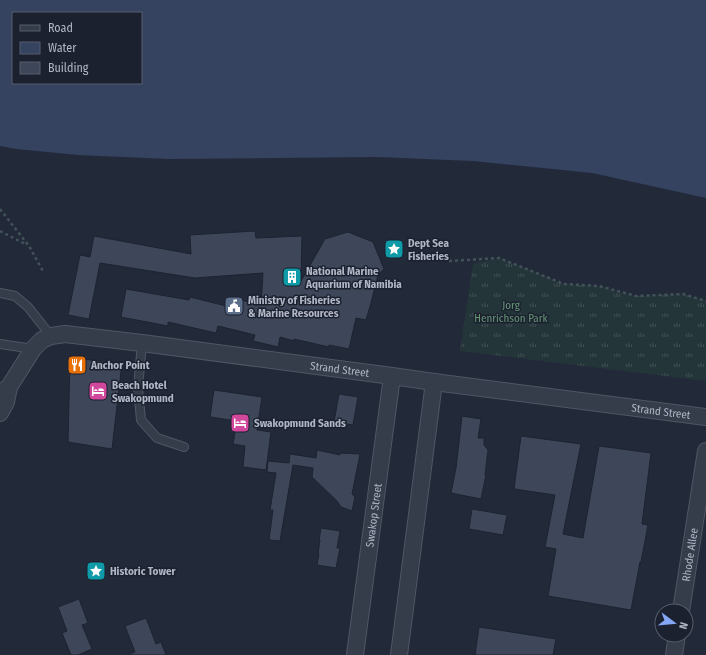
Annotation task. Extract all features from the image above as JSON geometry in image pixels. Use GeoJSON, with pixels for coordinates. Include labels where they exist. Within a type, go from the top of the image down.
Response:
{"type":"FeatureCollection","features":[{"type":"Feature","properties":{"kind":"street","name":"Strand Street"},"geometry":{"type":"LineString","coordinates":[[51,336],[65,334],[142,343],[706,417]]}},
{"type":"Feature","properties":{"kind":"street"},"geometry":{"type":"LineString","coordinates":[[0,414],[6,402],[4,391],[33,349],[42,340],[51,336]]}},
{"type":"Feature","properties":{"kind":"street","name":"Swakop Street"},"geometry":{"type":"LineString","coordinates":[[355,655],[392,376]]}},
{"type":"Feature","properties":{"kind":"street"},"geometry":{"type":"LineString","coordinates":[[399,655],[434,382]]}},
{"type":"Feature","properties":{"kind":"street","name":"Rhode Allee"},"geometry":{"type":"LineString","coordinates":[[682,603],[706,451]]}},
{"type":"Feature","properties":{"kind":"street"},"geometry":{"type":"LineString","coordinates":[[674,655],[676,643]]}},
{"type":"Feature","properties":{"kind":"lane"},"geometry":{"type":"LineString","coordinates":[[0,293],[15,296],[28,307],[51,336]]}},
{"type":"Feature","properties":{"kind":"lane"},"geometry":{"type":"LineString","coordinates":[[142,343],[138,388],[141,420],[157,438],[184,447]]}},
{"type":"Feature","properties":{"kind":"lane"},"geometry":{"type":"LineString","coordinates":[[0,344],[33,349]]}},
{"type":"Feature","properties":{"kind":"path"},"geometry":{"type":"LineString","coordinates":[[0,209],[29,246],[44,273]]}},
{"type":"Feature","properties":{"kind":"path"},"geometry":{"type":"LineString","coordinates":[[0,231],[29,246]]}},
{"type":"Feature","properties":{"kind":"path"},"geometry":{"type":"LineString","coordinates":[[449,261],[499,258],[564,284],[599,286],[636,296],[683,294],[706,302]]}},
{"type":"Feature","properties":{"kind":"green space","name":"Jorg Henrichson Park"},"geometry":{"type":"Polygon","coordinates":[[[499,258],[564,284],[599,286],[636,296],[683,294],[706,301],[706,381],[460,351],[473,264],[499,258]]]}},
{"type":"Feature","properties":{"kind":"water"},"geometry":{"type":"Polygon","coordinates":[[[0,0],[706,0],[706,198],[592,173],[472,161],[377,157],[168,159],[78,155],[0,146],[0,0]]]}},
{"type":"Feature","properties":{"kind":"building"},"geometry":{"type":"Polygon","coordinates":[[[255,231],[256,238],[302,236],[301,281],[325,239],[348,232],[373,242],[384,269],[378,275],[366,320],[356,318],[349,349],[329,345],[329,347],[294,339],[294,341],[280,337],[278,347],[253,341],[255,335],[218,326],[216,333],[168,322],[168,326],[121,317],[126,289],[189,300],[190,297],[226,306],[228,297],[261,305],[263,273],[195,278],[100,263],[89,319],[68,315],[80,255],[90,257],[94,236],[191,254],[190,235],[255,231]]]}},
{"type":"Feature","properties":{"kind":"building"},"geometry":{"type":"Polygon","coordinates":[[[70,358],[122,363],[112,449],[68,442],[70,358]]]}},
{"type":"Feature","properties":{"kind":"building"},"geometry":{"type":"Polygon","coordinates":[[[214,390],[262,397],[257,430],[271,432],[266,470],[243,467],[245,446],[233,444],[237,421],[210,417],[214,390]]]}},
{"type":"Feature","properties":{"kind":"building"},"geometry":{"type":"Polygon","coordinates":[[[339,394],[358,397],[353,425],[334,422],[339,394]]]}},
{"type":"Feature","properties":{"kind":"building"},"geometry":{"type":"Polygon","coordinates":[[[462,416],[481,419],[478,438],[484,438],[484,445],[488,450],[486,475],[481,499],[451,493],[456,468],[462,416]]]}},
{"type":"Feature","properties":{"kind":"building"},"geometry":{"type":"Polygon","coordinates":[[[521,436],[581,444],[563,534],[583,538],[599,446],[651,453],[642,524],[648,525],[631,610],[548,596],[556,549],[545,547],[555,495],[514,489],[521,436]]]}},
{"type":"Feature","properties":{"kind":"building"},"geometry":{"type":"Polygon","coordinates":[[[317,450],[340,455],[340,453],[360,454],[352,494],[355,497],[352,511],[341,507],[337,501],[312,477],[313,468],[293,465],[280,541],[269,540],[273,510],[270,510],[276,473],[267,472],[268,461],[289,463],[290,454],[316,458],[317,450]]]}},
{"type":"Feature","properties":{"kind":"building"},"geometry":{"type":"Polygon","coordinates":[[[472,509],[507,515],[503,535],[469,529],[472,509]]]}},
{"type":"Feature","properties":{"kind":"building"},"geometry":{"type":"Polygon","coordinates":[[[321,528],[340,531],[337,548],[340,548],[336,568],[317,565],[321,528]]]}},
{"type":"Feature","properties":{"kind":"building"},"geometry":{"type":"Polygon","coordinates":[[[79,599],[88,623],[82,625],[92,649],[78,655],[71,655],[62,633],[67,631],[58,607],[79,599]]]}},
{"type":"Feature","properties":{"kind":"building"},"geometry":{"type":"Polygon","coordinates":[[[146,618],[156,644],[161,642],[166,655],[129,655],[135,652],[125,626],[146,618]]]}},
{"type":"Feature","properties":{"kind":"building"},"geometry":{"type":"Polygon","coordinates":[[[479,627],[556,639],[553,655],[475,655],[479,627]]]}},
{"type":"Feature","properties":{"kind":"place","name":"Dept Sea Fisheries"},"geometry":{"type":"Point","coordinates":[394,249]}},
{"type":"Feature","properties":{"kind":"place","name":"National Marine Aquarium of Namibia"},"geometry":{"type":"Point","coordinates":[292,277]}},
{"type":"Feature","properties":{"kind":"place","name":"Ministry of Fisheries & Marine Resources"},"geometry":{"type":"Point","coordinates":[234,306]}},
{"type":"Feature","properties":{"kind":"place","name":"Anchor Point"},"geometry":{"type":"Point","coordinates":[77,365]}},
{"type":"Feature","properties":{"kind":"place","name":"Beach Hotel Swakopmund"},"geometry":{"type":"Point","coordinates":[98,391]}},
{"type":"Feature","properties":{"kind":"place","name":"Swakopmund Sands"},"geometry":{"type":"Point","coordinates":[240,423]}},
{"type":"Feature","properties":{"kind":"place","name":"Historic Tower"},"geometry":{"type":"Point","coordinates":[96,571]}}]}
